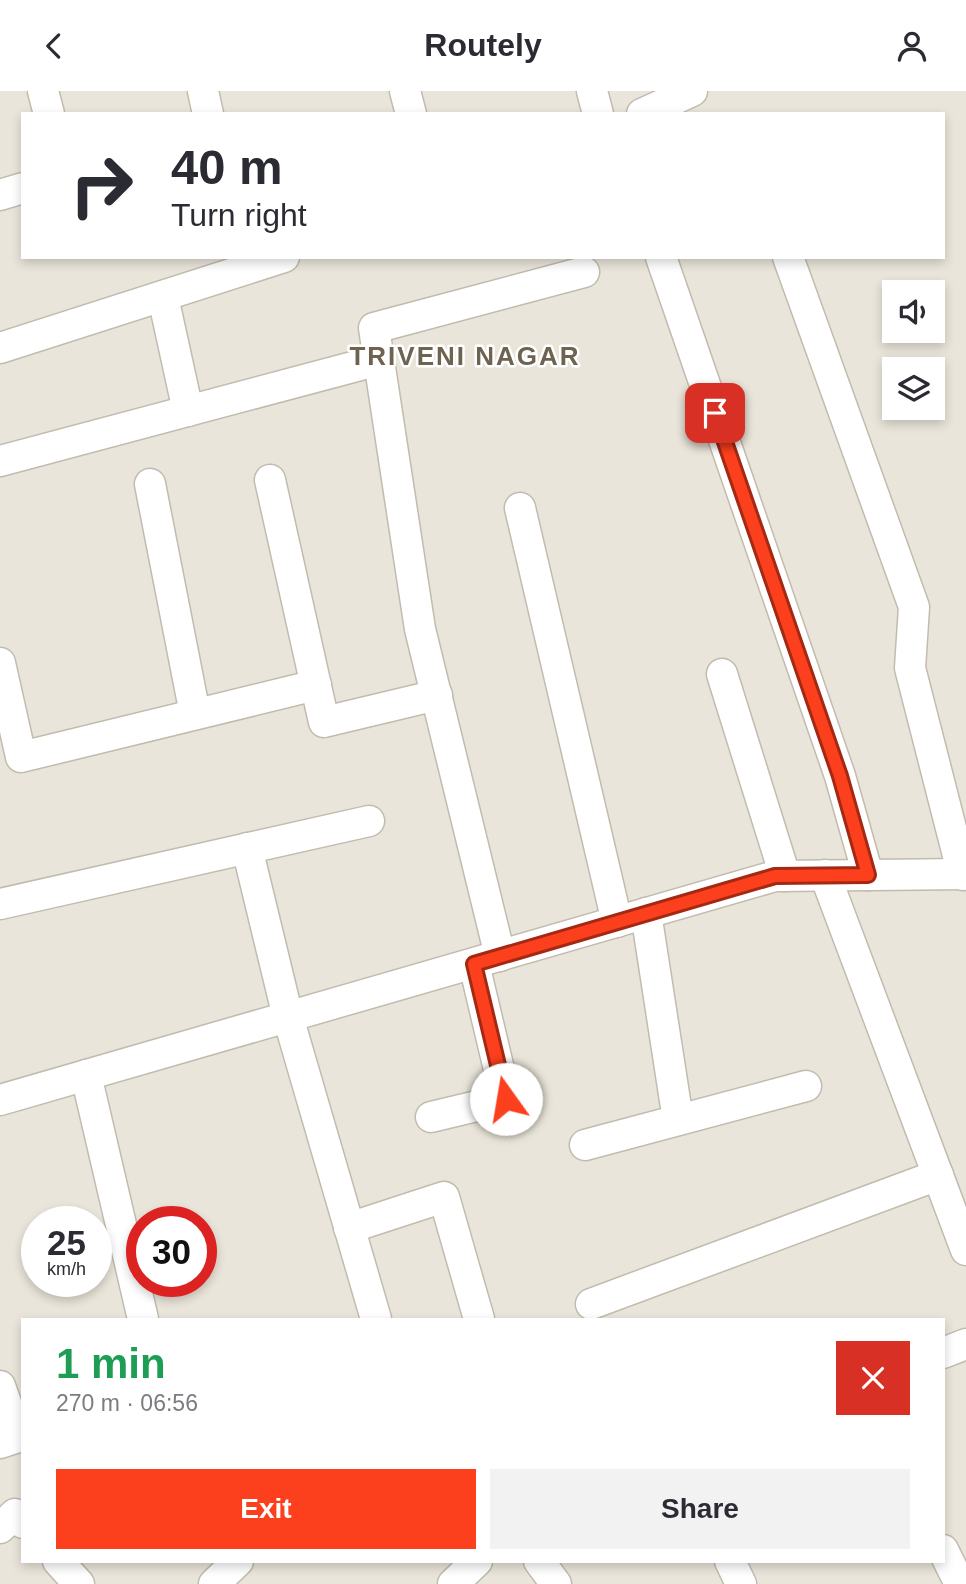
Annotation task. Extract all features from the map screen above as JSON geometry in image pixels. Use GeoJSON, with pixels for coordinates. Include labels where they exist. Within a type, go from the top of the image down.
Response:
{"type":"FeatureCollection","features":[{"type":"Feature","properties":{"kind":"street"},"geometry":{"type":"LineString","coordinates":[[43,91],[48,112]]}},
{"type":"Feature","properties":{"kind":"street"},"geometry":{"type":"LineString","coordinates":[[203,91],[208,112]]}},
{"type":"Feature","properties":{"kind":"street"},"geometry":{"type":"LineString","coordinates":[[405,91],[410,112]]}},
{"type":"Feature","properties":{"kind":"street"},"geometry":{"type":"LineString","coordinates":[[592,91],[597,112]]}},
{"type":"Feature","properties":{"kind":"street"},"geometry":{"type":"LineString","coordinates":[[646,112],[692,91]]}},
{"type":"Feature","properties":{"kind":"street"},"geometry":{"type":"LineString","coordinates":[[0,195],[21,189]]}},
{"type":"Feature","properties":{"kind":"street"},"geometry":{"type":"LineString","coordinates":[[0,348],[278,259]]}},
{"type":"Feature","properties":{"kind":"street"},"geometry":{"type":"LineString","coordinates":[[662,259],[840,776],[868,875]]}},
{"type":"Feature","properties":{"kind":"street"},"geometry":{"type":"LineString","coordinates":[[0,1100],[775,876],[965,874],[911,669],[914,607],[789,259]]}},
{"type":"Feature","properties":{"kind":"street"},"geometry":{"type":"LineString","coordinates":[[431,1117],[506,1099],[487,960],[437,695],[421,629],[374,328],[584,272]]}},
{"type":"Feature","properties":{"kind":"street"},"geometry":{"type":"LineString","coordinates":[[163,297],[188,411]]}},
{"type":"Feature","properties":{"kind":"street"},"geometry":{"type":"LineString","coordinates":[[0,461],[379,361]]}},
{"type":"Feature","properties":{"kind":"street"},"geometry":{"type":"LineString","coordinates":[[270,480],[324,722],[437,695]]}},
{"type":"Feature","properties":{"kind":"street"},"geometry":{"type":"LineString","coordinates":[[150,484],[195,714]]}},
{"type":"Feature","properties":{"kind":"street"},"geometry":{"type":"LineString","coordinates":[[520,508],[617,922]]}},
{"type":"Feature","properties":{"kind":"street"},"geometry":{"type":"LineString","coordinates":[[0,663],[21,757],[316,685]]}},
{"type":"Feature","properties":{"kind":"street"},"geometry":{"type":"LineString","coordinates":[[722,674],[785,876]]}},
{"type":"Feature","properties":{"kind":"street"},"geometry":{"type":"LineString","coordinates":[[0,904],[369,821]]}},
{"type":"Feature","properties":{"kind":"street"},"geometry":{"type":"LineString","coordinates":[[247,848],[288,1017],[376,1318]]}},
{"type":"Feature","properties":{"kind":"street"},"geometry":{"type":"LineString","coordinates":[[825,875],[966,1250]]}},
{"type":"Feature","properties":{"kind":"street"},"geometry":{"type":"LineString","coordinates":[[646,913],[678,1120]]}},
{"type":"Feature","properties":{"kind":"street"},"geometry":{"type":"LineString","coordinates":[[86,1075],[143,1318]]}},
{"type":"Feature","properties":{"kind":"street"},"geometry":{"type":"LineString","coordinates":[[584,1145],[806,1086]]}},
{"type":"Feature","properties":{"kind":"street"},"geometry":{"type":"LineString","coordinates":[[592,1304],[938,1175]]}},
{"type":"Feature","properties":{"kind":"street"},"geometry":{"type":"LineString","coordinates":[[349,1228],[444,1197],[479,1318]]}},
{"type":"Feature","properties":{"kind":"street"},"geometry":{"type":"LineString","coordinates":[[945,1352],[966,1344]]}},
{"type":"Feature","properties":{"kind":"street"},"geometry":{"type":"LineString","coordinates":[[0,1386],[18,1437],[0,1443]]}},
{"type":"Feature","properties":{"kind":"street"},"geometry":{"type":"LineString","coordinates":[[0,1528],[15,1514],[21,1521]]}},
{"type":"Feature","properties":{"kind":"street"},"geometry":{"type":"LineString","coordinates":[[945,1553],[960,1584]]}},
{"type":"Feature","properties":{"kind":"street"},"geometry":{"type":"LineString","coordinates":[[60,1563],[79,1584]]}},
{"type":"Feature","properties":{"kind":"street"},"geometry":{"type":"LineString","coordinates":[[214,1584],[236,1563]]}},
{"type":"Feature","properties":{"kind":"street"},"geometry":{"type":"LineString","coordinates":[[453,1584],[475,1563]]}},
{"type":"Feature","properties":{"kind":"street"},"geometry":{"type":"LineString","coordinates":[[540,1563],[556,1584]]}},
{"type":"Feature","properties":{"kind":"street"},"geometry":{"type":"LineString","coordinates":[[731,1563],[741,1584]]}},
{"type":"Feature","properties":{"kind":"shaded area"},"geometry":{"type":"Polygon","coordinates":[[[0,91],[966,91],[966,1584],[0,1584],[0,91]]]}},
{"type":"Feature","properties":{"kind":"district","name":"TRIVENI NAGAR"},"geometry":{"type":"Point","coordinates":[465,356]}},
{"type":"Feature","properties":{"kind":"route"},"geometry":{"type":"LineString","coordinates":[[506,1099],[474,964],[775,876],[868,875],[840,776],[715,413]]}}]}
